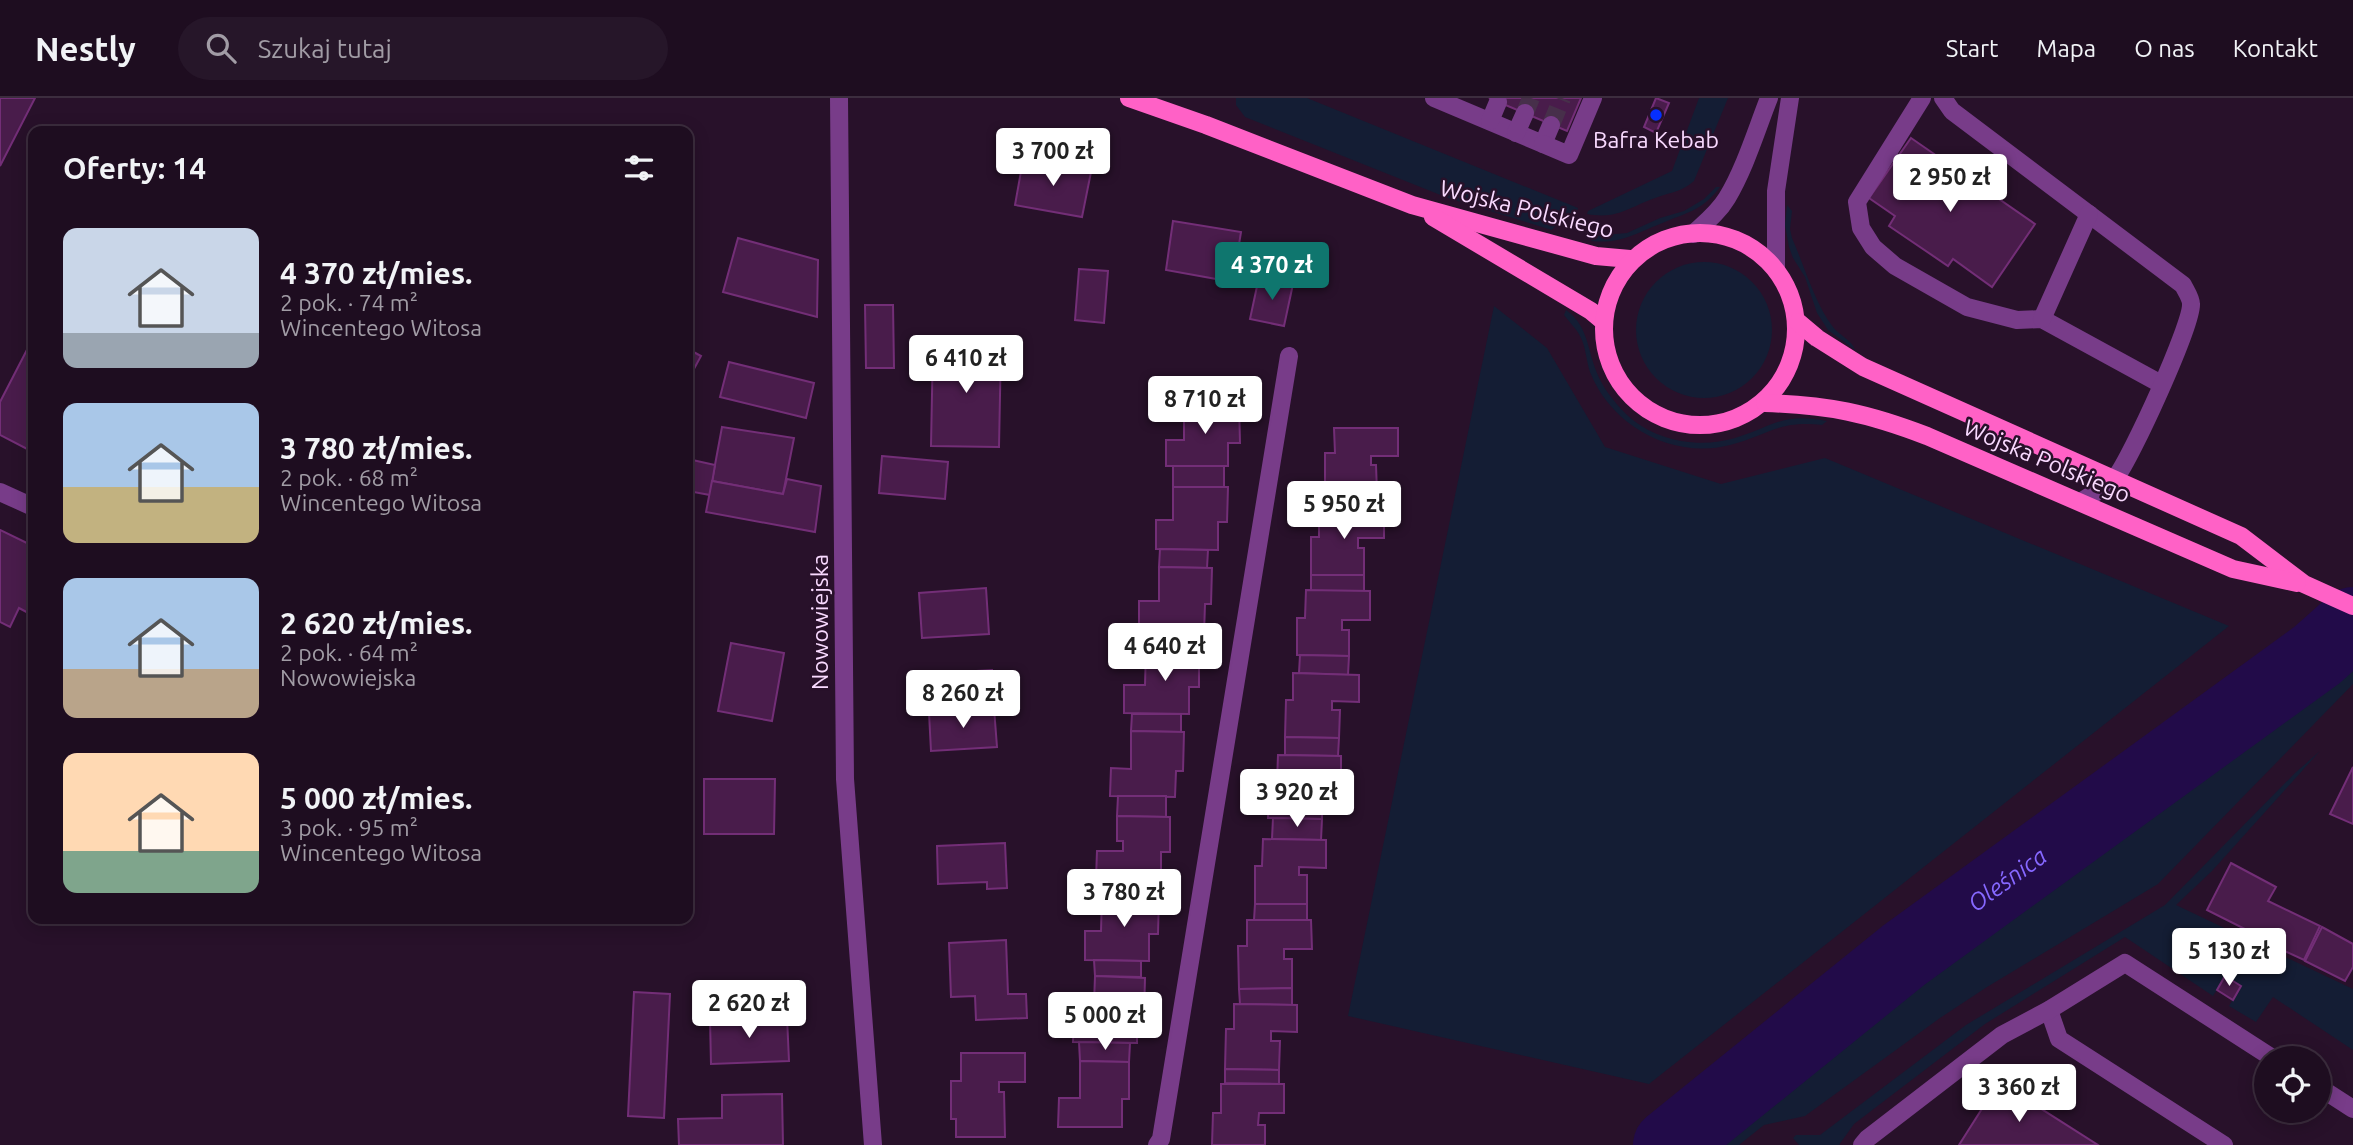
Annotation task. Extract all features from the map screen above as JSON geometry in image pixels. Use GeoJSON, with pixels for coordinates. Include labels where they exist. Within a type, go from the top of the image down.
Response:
{"type":"FeatureCollection","features":[{"type":"Feature","properties":{"kind":"main road","name":"Wojska Polskiego"},"geometry":{"type":"LineString","coordinates":[[1129,98],[1412,205],[1596,256],[1630,259]]}},
{"type":"Feature","properties":{"kind":"main road","name":"Wojska Polskiego"},"geometry":{"type":"LineString","coordinates":[[1412,205],[1591,311],[1603,321]]}},
{"type":"Feature","properties":{"kind":"main road"},"geometry":{"type":"LineString","coordinates":[[1693,234],[1715,234],[1740,241],[1763,256],[1776,270],[1791,295],[1798,322],[1794,352],[1783,379],[1765,403],[1740,419],[1712,427],[1682,424],[1653,413],[1630,393],[1614,371],[1605,346],[1603,321],[1610,289],[1630,259],[1667,239],[1693,234]]}},
{"type":"Feature","properties":{"kind":"main road","name":"Wojska Polskiego"},"geometry":{"type":"LineString","coordinates":[[1798,322],[1817,338],[1863,367],[2241,536],[2311,587]]}},
{"type":"Feature","properties":{"kind":"main road","name":"Wojska Polskiego"},"geometry":{"type":"LineString","coordinates":[[1765,403],[1844,409],[1884,419],[2233,569],[2311,587],[2353,606]]}},
{"type":"Feature","properties":{"kind":"street","name":"Nowowiejska"},"geometry":{"type":"LineString","coordinates":[[839,98],[845,779],[873,1145]]}},
{"type":"Feature","properties":{"kind":"street"},"geometry":{"type":"LineString","coordinates":[[1439,99],[1569,155],[1594,98]]}},
{"type":"Feature","properties":{"kind":"street"},"geometry":{"type":"LineString","coordinates":[[1693,234],[1712,218],[1726,200],[1769,98]]}},
{"type":"Feature","properties":{"kind":"street"},"geometry":{"type":"LineString","coordinates":[[1776,270],[1776,191],[1790,98]]}},
{"type":"Feature","properties":{"kind":"street"},"geometry":{"type":"LineString","coordinates":[[1922,98],[1857,202],[1861,228],[1873,247],[1895,266],[1967,307],[2017,320],[2042,318],[2161,384]]}},
{"type":"Feature","properties":{"kind":"street"},"geometry":{"type":"LineString","coordinates":[[1943,98],[1952,111],[2183,285],[2192,301],[2190,319],[2128,454],[2114,479],[2081,502]]}},
{"type":"Feature","properties":{"kind":"street"},"geometry":{"type":"LineString","coordinates":[[1490,121],[1498,102]]}},
{"type":"Feature","properties":{"kind":"street"},"geometry":{"type":"LineString","coordinates":[[1517,132],[1525,113]]}},
{"type":"Feature","properties":{"kind":"street"},"geometry":{"type":"LineString","coordinates":[[1543,144],[1551,125]]}},
{"type":"Feature","properties":{"kind":"street"},"geometry":{"type":"LineString","coordinates":[[2042,318],[2088,214]]}},
{"type":"Feature","properties":{"kind":"street"},"geometry":{"type":"LineString","coordinates":[[1157,1145],[1161,1139],[1289,356]]}},
{"type":"Feature","properties":{"kind":"street"},"geometry":{"type":"LineString","coordinates":[[0,492],[28,505]]}},
{"type":"Feature","properties":{"kind":"street"},"geometry":{"type":"LineString","coordinates":[[1862,1145],[2002,1035],[2049,1010],[2125,963],[2254,1046]]}},
{"type":"Feature","properties":{"kind":"street"},"geometry":{"type":"LineString","coordinates":[[2049,1010],[2059,1039],[2224,1145]]}},
{"type":"Feature","properties":{"kind":"street"},"geometry":{"type":"LineString","coordinates":[[2331,1095],[2353,1109]]}},
{"type":"Feature","properties":{"kind":"shaded area"},"geometry":{"type":"Polygon","coordinates":[[[1236,98],[1307,98],[1578,208],[1577,211],[1565,215],[1552,230],[1448,198],[1245,117],[1236,105],[1236,98]]]}},
{"type":"Feature","properties":{"kind":"shaded area"},"geometry":{"type":"Polygon","coordinates":[[[1699,98],[1728,98],[1694,181],[1681,189],[1616,214],[1587,214],[1588,211],[1672,171],[1699,98]]]}},
{"type":"Feature","properties":{"kind":"shaded area"},"geometry":{"type":"Polygon","coordinates":[[[1716,187],[1720,187],[1706,202],[1686,214],[1627,237],[1602,242],[1591,241],[1595,236],[1627,233],[1660,218],[1684,211],[1704,199],[1716,187]]]}},
{"type":"Feature","properties":{"kind":"shaded area"},"geometry":{"type":"Polygon","coordinates":[[[1787,205],[1792,211],[1792,238],[1815,296],[1833,327],[1855,350],[1828,330],[1817,313],[1805,277],[1789,247],[1785,225],[1787,205]]]}},
{"type":"Feature","properties":{"kind":"shaded area"},"geometry":{"type":"Polygon","coordinates":[[[1704,262],[1730,267],[1752,282],[1767,304],[1772,330],[1767,356],[1752,378],[1730,393],[1704,398],[1678,393],[1656,378],[1641,356],[1636,330],[1641,304],[1656,282],[1678,267],[1704,262]]]}},
{"type":"Feature","properties":{"kind":"shaded area"},"geometry":{"type":"Polygon","coordinates":[[[1494,306],[1547,348],[1605,447],[1721,484],[1825,458],[2229,626],[1649,1084],[1348,1016],[1494,306]]]}},
{"type":"Feature","properties":{"kind":"shaded area"},"geometry":{"type":"Polygon","coordinates":[[[1566,310],[1582,328],[1597,372],[1607,391],[1626,414],[1650,431],[1678,440],[1707,443],[1735,438],[1789,419],[1827,421],[1822,425],[1784,426],[1730,445],[1687,448],[1666,443],[1628,423],[1600,391],[1590,372],[1582,340],[1564,315],[1566,310]]]}},
{"type":"Feature","properties":{"kind":"shaded area"},"geometry":{"type":"Polygon","coordinates":[[[2335,657],[2353,665],[2353,684],[2158,884],[1987,987],[1805,1116],[1764,1125],[1739,1145],[1694,1145],[1919,969],[2335,657]]]}},
{"type":"Feature","properties":{"kind":"shaded area"},"geometry":{"type":"Polygon","coordinates":[[[2320,751],[2212,871],[2176,905],[2353,989],[2353,1050],[2273,997],[2256,1022],[2229,1006],[2241,986],[2225,977],[2213,996],[2125,937],[1985,1024],[1854,1124],[1839,1145],[1799,1145],[1793,1138],[1796,1135],[1820,1135],[1966,1025],[2165,905],[2320,751]]]}},
{"type":"Feature","properties":{"kind":"building"},"geometry":{"type":"Polygon","coordinates":[[[0,98],[35,98],[0,166],[0,98]]]}},
{"type":"Feature","properties":{"kind":"building"},"geometry":{"type":"Polygon","coordinates":[[[1489,98],[1581,98],[1567,131],[1489,98]]]}},
{"type":"Feature","properties":{"kind":"building","name":"Bafra Kebab"},"geometry":{"type":"Polygon","coordinates":[[[1656,98],[1669,103],[1656,133],[1644,127],[1656,98]]]}},
{"type":"Feature","properties":{"kind":"building"},"geometry":{"type":"Polygon","coordinates":[[[1911,138],[2035,224],[1992,287],[1953,259],[1948,266],[1889,226],[1895,216],[1869,198],[1911,138]]]}},
{"type":"Feature","properties":{"kind":"building"},"geometry":{"type":"Polygon","coordinates":[[[1023,160],[1091,172],[1082,217],[1015,205],[1023,160]]]}},
{"type":"Feature","properties":{"kind":"building"},"geometry":{"type":"Polygon","coordinates":[[[1173,221],[1241,232],[1233,282],[1166,270],[1173,221]]]}},
{"type":"Feature","properties":{"kind":"building"},"geometry":{"type":"Polygon","coordinates":[[[738,238],[818,260],[817,317],[723,292],[738,238]]]}},
{"type":"Feature","properties":{"kind":"building"},"geometry":{"type":"Polygon","coordinates":[[[1079,269],[1108,271],[1104,323],[1075,320],[1079,269]]]}},
{"type":"Feature","properties":{"kind":"building"},"geometry":{"type":"Polygon","coordinates":[[[1259,277],[1293,284],[1284,326],[1250,319],[1259,277]]]}},
{"type":"Feature","properties":{"kind":"building"},"geometry":{"type":"Polygon","coordinates":[[[865,305],[893,305],[894,368],[866,368],[865,305]]]}},
{"type":"Feature","properties":{"kind":"building"},"geometry":{"type":"Polygon","coordinates":[[[933,343],[1001,344],[999,447],[931,446],[933,343]]]}},
{"type":"Feature","properties":{"kind":"building"},"geometry":{"type":"Polygon","coordinates":[[[28,348],[28,449],[0,435],[0,402],[28,348]]]}},
{"type":"Feature","properties":{"kind":"building"},"geometry":{"type":"Polygon","coordinates":[[[693,352],[701,356],[693,371],[693,352]]]}},
{"type":"Feature","properties":{"kind":"building"},"geometry":{"type":"Polygon","coordinates":[[[729,362],[814,383],[806,418],[720,397],[729,362]]]}},
{"type":"Feature","properties":{"kind":"building"},"geometry":{"type":"Polygon","coordinates":[[[1184,385],[1239,385],[1239,404],[1184,404],[1184,385]]]}},
{"type":"Feature","properties":{"kind":"building"},"geometry":{"type":"Polygon","coordinates":[[[1184,404],[1239,404],[1240,443],[1228,443],[1228,466],[1166,466],[1166,440],[1184,440],[1184,404]]]}},
{"type":"Feature","properties":{"kind":"building"},"geometry":{"type":"Polygon","coordinates":[[[722,427],[794,438],[783,494],[712,481],[722,427]]]}},
{"type":"Feature","properties":{"kind":"building"},"geometry":{"type":"Polygon","coordinates":[[[1334,428],[1398,428],[1398,456],[1371,456],[1371,465],[1376,465],[1377,492],[1325,493],[1325,453],[1335,453],[1334,428]]]}},
{"type":"Feature","properties":{"kind":"building"},"geometry":{"type":"Polygon","coordinates":[[[882,456],[948,462],[945,499],[879,493],[882,456]]]}},
{"type":"Feature","properties":{"kind":"building"},"geometry":{"type":"Polygon","coordinates":[[[693,460],[715,465],[710,495],[693,492],[693,460]]]}},
{"type":"Feature","properties":{"kind":"building"},"geometry":{"type":"Polygon","coordinates":[[[1173,466],[1224,466],[1224,487],[1173,487],[1173,466]]]}},
{"type":"Feature","properties":{"kind":"building"},"geometry":{"type":"Polygon","coordinates":[[[787,479],[821,486],[815,532],[706,512],[712,481],[783,494],[787,479]]]}},
{"type":"Feature","properties":{"kind":"building"},"geometry":{"type":"Polygon","coordinates":[[[1173,487],[1228,487],[1227,522],[1218,522],[1218,550],[1156,549],[1156,520],[1173,520],[1173,487]]]}},
{"type":"Feature","properties":{"kind":"building"},"geometry":{"type":"Polygon","coordinates":[[[1377,492],[1377,510],[1325,510],[1325,493],[1377,492]]]}},
{"type":"Feature","properties":{"kind":"building"},"geometry":{"type":"Polygon","coordinates":[[[1319,510],[1384,510],[1384,538],[1358,538],[1358,548],[1364,548],[1364,575],[1311,575],[1311,537],[1319,537],[1319,510]]]}},
{"type":"Feature","properties":{"kind":"building"},"geometry":{"type":"Polygon","coordinates":[[[0,530],[28,544],[28,613],[19,608],[10,627],[0,622],[0,530]]]}},
{"type":"Feature","properties":{"kind":"building"},"geometry":{"type":"Polygon","coordinates":[[[1160,549],[1208,550],[1207,568],[1159,567],[1160,549]]]}},
{"type":"Feature","properties":{"kind":"building"},"geometry":{"type":"Polygon","coordinates":[[[1159,567],[1212,568],[1211,604],[1205,604],[1204,634],[1139,632],[1139,601],[1159,601],[1159,567]]]}},
{"type":"Feature","properties":{"kind":"building"},"geometry":{"type":"Polygon","coordinates":[[[1311,575],[1364,575],[1364,591],[1311,591],[1311,575]]]}},
{"type":"Feature","properties":{"kind":"building"},"geometry":{"type":"Polygon","coordinates":[[[986,588],[989,634],[922,638],[919,593],[986,588]]]}},
{"type":"Feature","properties":{"kind":"building"},"geometry":{"type":"Polygon","coordinates":[[[1306,590],[1370,591],[1370,620],[1342,620],[1342,630],[1349,630],[1349,656],[1297,655],[1297,618],[1305,618],[1306,590]]]}},
{"type":"Feature","properties":{"kind":"building"},"geometry":{"type":"Polygon","coordinates":[[[1146,632],[1196,634],[1196,651],[1146,649],[1146,632]]]}},
{"type":"Feature","properties":{"kind":"building"},"geometry":{"type":"Polygon","coordinates":[[[731,643],[784,653],[772,721],[718,711],[731,643]]]}},
{"type":"Feature","properties":{"kind":"building"},"geometry":{"type":"Polygon","coordinates":[[[1146,649],[1199,651],[1199,687],[1189,687],[1189,714],[1124,713],[1124,685],[1145,685],[1146,649]]]}},
{"type":"Feature","properties":{"kind":"building"},"geometry":{"type":"Polygon","coordinates":[[[1300,655],[1349,656],[1348,675],[1299,673],[1300,655]]]}},
{"type":"Feature","properties":{"kind":"building"},"geometry":{"type":"Polygon","coordinates":[[[992,670],[994,708],[929,713],[926,674],[992,670]]]}},
{"type":"Feature","properties":{"kind":"building"},"geometry":{"type":"Polygon","coordinates":[[[1293,673],[1359,675],[1359,702],[1332,701],[1332,710],[1340,710],[1339,738],[1285,737],[1286,700],[1293,700],[1293,673]]]}},
{"type":"Feature","properties":{"kind":"building"},"geometry":{"type":"Polygon","coordinates":[[[994,708],[997,747],[931,751],[929,713],[994,708]]]}},
{"type":"Feature","properties":{"kind":"building"},"geometry":{"type":"Polygon","coordinates":[[[1132,714],[1181,714],[1181,732],[1131,731],[1132,714]]]}},
{"type":"Feature","properties":{"kind":"building"},"geometry":{"type":"Polygon","coordinates":[[[1131,731],[1184,732],[1183,771],[1176,771],[1175,797],[1110,796],[1111,768],[1131,769],[1131,731]]]}},
{"type":"Feature","properties":{"kind":"building"},"geometry":{"type":"Polygon","coordinates":[[[1285,737],[1339,738],[1338,756],[1285,755],[1285,737]]]}},
{"type":"Feature","properties":{"kind":"building"},"geometry":{"type":"Polygon","coordinates":[[[1278,755],[1341,756],[1341,786],[1322,785],[1322,819],[1268,818],[1269,782],[1277,782],[1278,755]]]}},
{"type":"Feature","properties":{"kind":"building"},"geometry":{"type":"Polygon","coordinates":[[[2353,767],[2353,824],[2330,814],[2353,767]]]}},
{"type":"Feature","properties":{"kind":"building"},"geometry":{"type":"Polygon","coordinates":[[[704,779],[775,779],[774,834],[704,834],[704,779]]]}},
{"type":"Feature","properties":{"kind":"building"},"geometry":{"type":"Polygon","coordinates":[[[1118,796],[1166,796],[1166,817],[1117,816],[1118,796]]]}},
{"type":"Feature","properties":{"kind":"building"},"geometry":{"type":"Polygon","coordinates":[[[1117,816],[1170,817],[1170,852],[1161,852],[1161,879],[1096,879],[1097,851],[1123,851],[1123,841],[1117,841],[1117,816]]]}},
{"type":"Feature","properties":{"kind":"building"},"geometry":{"type":"Polygon","coordinates":[[[1273,818],[1322,819],[1321,840],[1272,839],[1273,818]]]}},
{"type":"Feature","properties":{"kind":"building"},"geometry":{"type":"Polygon","coordinates":[[[1263,839],[1326,840],[1326,868],[1299,867],[1299,875],[1307,875],[1307,904],[1255,904],[1255,866],[1262,866],[1263,839]]]}},
{"type":"Feature","properties":{"kind":"building"},"geometry":{"type":"Polygon","coordinates":[[[1005,843],[1007,888],[987,889],[987,882],[938,884],[937,846],[1005,843]]]}},
{"type":"Feature","properties":{"kind":"building"},"geometry":{"type":"Polygon","coordinates":[[[2231,863],[2276,887],[2268,901],[2320,926],[2304,960],[2248,934],[2249,931],[2207,910],[2231,863]]]}},
{"type":"Feature","properties":{"kind":"building"},"geometry":{"type":"Polygon","coordinates":[[[1102,878],[1153,879],[1153,896],[1102,895],[1102,878]]]}},
{"type":"Feature","properties":{"kind":"building"},"geometry":{"type":"Polygon","coordinates":[[[1102,895],[1159,896],[1158,934],[1149,934],[1149,961],[1085,960],[1085,931],[1101,931],[1102,895]]]}},
{"type":"Feature","properties":{"kind":"building"},"geometry":{"type":"Polygon","coordinates":[[[1255,904],[1307,904],[1307,920],[1254,920],[1255,904]]]}},
{"type":"Feature","properties":{"kind":"building"},"geometry":{"type":"Polygon","coordinates":[[[1247,920],[1311,920],[1312,949],[1284,949],[1284,959],[1292,959],[1292,988],[1239,989],[1238,946],[1247,946],[1247,920]]]}},
{"type":"Feature","properties":{"kind":"building"},"geometry":{"type":"Polygon","coordinates":[[[2322,927],[2353,944],[2353,967],[2345,981],[2305,961],[2322,927]]]}},
{"type":"Feature","properties":{"kind":"building"},"geometry":{"type":"Polygon","coordinates":[[[1006,940],[1008,994],[1026,994],[1027,1018],[976,1020],[975,996],[951,997],[949,943],[1006,940]]]}},
{"type":"Feature","properties":{"kind":"building"},"geometry":{"type":"Polygon","coordinates":[[[1094,960],[1141,961],[1141,977],[1095,976],[1094,960]]]}},
{"type":"Feature","properties":{"kind":"building"},"geometry":{"type":"Polygon","coordinates":[[[1095,976],[1145,978],[1144,1016],[1137,1016],[1137,1043],[1073,1042],[1074,1014],[1099,1014],[1099,1005],[1094,1004],[1095,976]]]}},
{"type":"Feature","properties":{"kind":"building"},"geometry":{"type":"Polygon","coordinates":[[[2225,976],[2241,986],[2233,1000],[2217,990],[2225,976]]]}},
{"type":"Feature","properties":{"kind":"building"},"geometry":{"type":"Polygon","coordinates":[[[1292,988],[1292,1005],[1240,1004],[1239,989],[1292,988]]]}},
{"type":"Feature","properties":{"kind":"building"},"geometry":{"type":"Polygon","coordinates":[[[634,992],[670,994],[664,1118],[628,1116],[634,992]]]}},
{"type":"Feature","properties":{"kind":"building"},"geometry":{"type":"Polygon","coordinates":[[[1234,1004],[1297,1005],[1297,1032],[1271,1031],[1271,1041],[1280,1041],[1279,1070],[1225,1069],[1226,1029],[1234,1029],[1234,1004]]]}},
{"type":"Feature","properties":{"kind":"building"},"geometry":{"type":"Polygon","coordinates":[[[787,1017],[789,1061],[711,1064],[710,1019],[787,1017]]]}},
{"type":"Feature","properties":{"kind":"building"},"geometry":{"type":"Polygon","coordinates":[[[1079,1042],[1130,1043],[1129,1062],[1080,1061],[1079,1042]]]}},
{"type":"Feature","properties":{"kind":"building"},"geometry":{"type":"Polygon","coordinates":[[[961,1053],[1025,1053],[1025,1082],[999,1082],[999,1092],[1004,1092],[1005,1137],[956,1137],[956,1119],[951,1119],[951,1081],[961,1081],[961,1053]]]}},
{"type":"Feature","properties":{"kind":"building"},"geometry":{"type":"Polygon","coordinates":[[[1080,1061],[1129,1062],[1129,1099],[1122,1099],[1122,1127],[1058,1127],[1059,1098],[1080,1098],[1080,1061]]]}},
{"type":"Feature","properties":{"kind":"building"},"geometry":{"type":"Polygon","coordinates":[[[1225,1069],[1279,1070],[1279,1084],[1225,1083],[1225,1069]]]}},
{"type":"Feature","properties":{"kind":"building"},"geometry":{"type":"Polygon","coordinates":[[[1999,1082],[2098,1145],[1959,1145],[1999,1082]]]}},
{"type":"Feature","properties":{"kind":"building"},"geometry":{"type":"Polygon","coordinates":[[[1221,1084],[1284,1084],[1284,1113],[1259,1113],[1258,1125],[1265,1125],[1265,1145],[1212,1145],[1213,1113],[1221,1113],[1221,1084]]]}},
{"type":"Feature","properties":{"kind":"building"},"geometry":{"type":"Polygon","coordinates":[[[782,1094],[783,1145],[679,1145],[678,1119],[722,1118],[722,1095],[782,1094]]]}},
{"type":"Feature","properties":{"kind":"waterway","name":"Oleśnica"},"geometry":{"type":"LineString","coordinates":[[1669,1145],[1904,955],[2317,655],[2353,623]]}},
{"type":"Feature","properties":{"kind":"tunnel"},"geometry":{"type":"LineString","coordinates":[[1525,113],[1531,98]]}},
{"type":"Feature","properties":{"kind":"tunnel"},"geometry":{"type":"LineString","coordinates":[[1551,125],[1562,98]]}},
{"type":"Feature","properties":{"kind":"place","name":"Bafra Kebab"},"geometry":{"type":"Point","coordinates":[1656,115]}}]}
